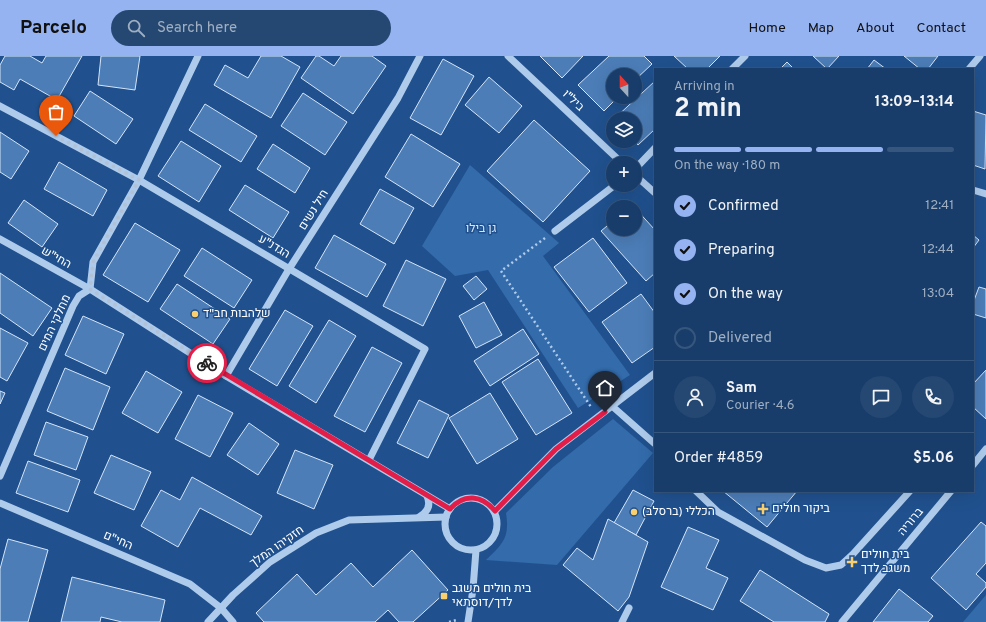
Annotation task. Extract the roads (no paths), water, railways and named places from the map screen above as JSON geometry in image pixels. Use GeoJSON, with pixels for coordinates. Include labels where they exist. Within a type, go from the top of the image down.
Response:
{"type":"FeatureCollection","features":[{"type":"Feature","properties":{"kind":"street"},"geometry":{"type":"LineString","coordinates":[[90,289],[93,262],[139,180],[198,56]]}},
{"type":"Feature","properties":{"kind":"street","name":"חיל נשים"},"geometry":{"type":"LineString","coordinates":[[226,376],[289,269],[398,98],[420,56]]}},
{"type":"Feature","properties":{"kind":"street","name":"ביל\"ו"},"geometry":{"type":"LineString","coordinates":[[508,56],[615,156]]}},
{"type":"Feature","properties":{"kind":"street"},"geometry":{"type":"LineString","coordinates":[[733,68],[745,56]]}},
{"type":"Feature","properties":{"kind":"street"},"geometry":{"type":"LineString","coordinates":[[970,68],[980,56]]}},
{"type":"Feature","properties":{"kind":"street","name":"הגדנ\"ע"},"geometry":{"type":"LineString","coordinates":[[0,106],[139,180],[425,348],[369,460]]}},
{"type":"Feature","properties":{"kind":"street"},"geometry":{"type":"LineString","coordinates":[[642,162],[654,149]]}},
{"type":"Feature","properties":{"kind":"street"},"geometry":{"type":"LineString","coordinates":[[642,181],[654,192]]}},
{"type":"Feature","properties":{"kind":"street"},"geometry":{"type":"LineString","coordinates":[[974,190],[986,194]]}},
{"type":"Feature","properties":{"kind":"street"},"geometry":{"type":"LineString","coordinates":[[555,231],[606,192]]}},
{"type":"Feature","properties":{"kind":"street","name":"החי\"ש"},"geometry":{"type":"LineString","coordinates":[[0,239],[90,289],[226,376],[450,509]]}},
{"type":"Feature","properties":{"kind":"street","name":"מחלקי המים"},"geometry":{"type":"LineString","coordinates":[[0,476],[72,306],[79,296],[90,289]]}},
{"type":"Feature","properties":{"kind":"street"},"geometry":{"type":"LineString","coordinates":[[495,511],[556,449],[654,374]]}},
{"type":"Feature","properties":{"kind":"street"},"geometry":{"type":"LineString","coordinates":[[612,406],[654,443]]}},
{"type":"Feature","properties":{"kind":"street"},"geometry":{"type":"LineString","coordinates":[[974,464],[986,450]]}},
{"type":"Feature","properties":{"kind":"street"},"geometry":{"type":"LineString","coordinates":[[697,492],[718,512],[805,560],[826,568],[841,565],[853,554],[909,492]]}},
{"type":"Feature","properties":{"kind":"street","name":"ברוריה"},"geometry":{"type":"LineString","coordinates":[[842,622],[950,492]]}},
{"type":"Feature","properties":{"kind":"street"},"geometry":{"type":"LineString","coordinates":[[419,517],[425,514],[428,509],[429,500],[427,496]]}},
{"type":"Feature","properties":{"kind":"street"},"geometry":{"type":"LineString","coordinates":[[472,497],[481,499],[489,504],[495,511],[498,520],[498,529],[492,540],[485,546],[476,550],[467,550],[458,547],[451,541],[445,526],[446,517],[450,509],[463,499],[472,497]]}},
{"type":"Feature","properties":{"kind":"street","name":"החי\"ם"},"geometry":{"type":"LineString","coordinates":[[0,504],[190,584],[221,608],[233,622]]}},
{"type":"Feature","properties":{"kind":"street","name":"חזקיהו המלך"},"geometry":{"type":"LineString","coordinates":[[208,622],[270,562],[316,533],[350,520],[446,517]]}},
{"type":"Feature","properties":{"kind":"street"},"geometry":{"type":"LineString","coordinates":[[468,622],[473,589],[476,550]]}},
{"type":"Feature","properties":{"kind":"street"},"geometry":{"type":"LineString","coordinates":[[622,622],[629,608]]}},
{"type":"Feature","properties":{"kind":"place","name":"שלהבות חב\"ד"},"geometry":{"type":"Point","coordinates":[195,314]}},
{"type":"Feature","properties":{"kind":"place","name":"ביקור חולים"},"geometry":{"type":"Point","coordinates":[763,509]}},
{"type":"Feature","properties":{"kind":"place","name":"הכללי (ברסלב)"},"geometry":{"type":"Point","coordinates":[634,512]}},
{"type":"Feature","properties":{"kind":"place","name":"בית חולים משגב לדך"},"geometry":{"type":"Point","coordinates":[852,562]}},
{"type":"Feature","properties":{"kind":"place","name":"בית חולים משגב לדך/דוסתאי"},"geometry":{"type":"Point","coordinates":[444,596]}},
{"type":"Feature","properties":{"kind":"park label","name":"גן בילו"},"geometry":{"type":"Point","coordinates":[481,229]}}]}
